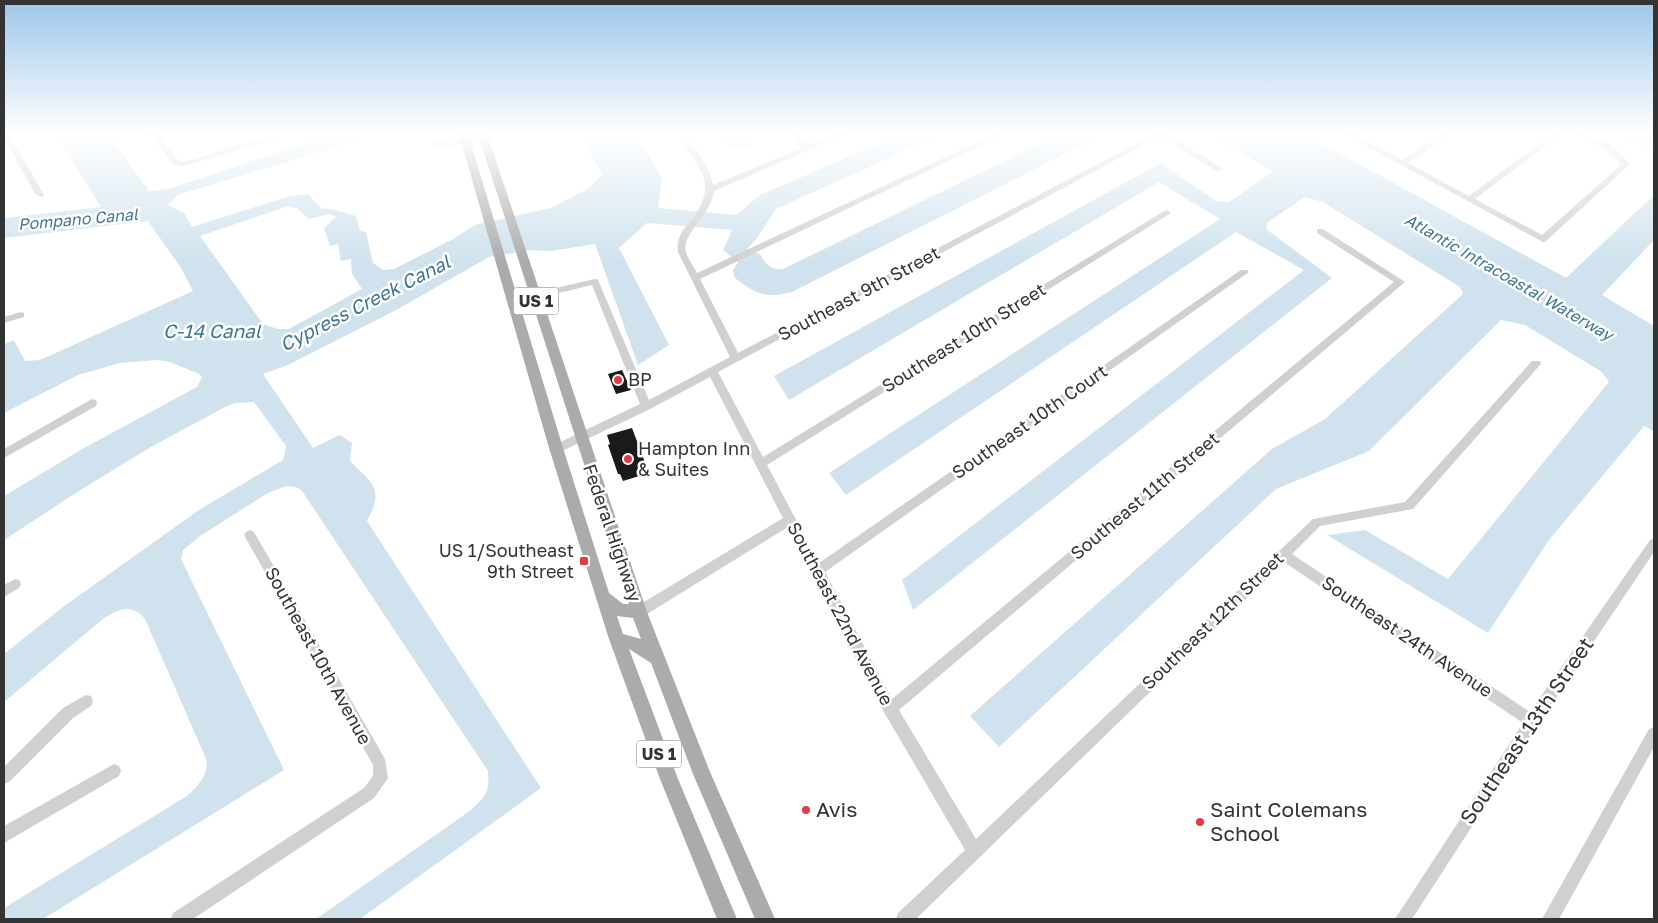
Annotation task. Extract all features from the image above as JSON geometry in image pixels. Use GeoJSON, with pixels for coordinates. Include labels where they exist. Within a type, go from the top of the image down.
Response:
{"type":"FeatureCollection","features":[{"type":"Feature","properties":{"kind":"main road","name":"Federal Highway"},"geometry":{"type":"LineString","coordinates":[[476,177],[556,449],[617,639],[656,744],[727,919]]}},
{"type":"Feature","properties":{"kind":"main road","name":"Federal Highway"},"geometry":{"type":"LineString","coordinates":[[496,177],[639,612],[702,774],[765,919]]}},
{"type":"Feature","properties":{"kind":"main road"},"geometry":{"type":"LineString","coordinates":[[516,314],[530,325],[545,330]]}},
{"type":"Feature","properties":{"kind":"main road"},"geometry":{"type":"LineString","coordinates":[[522,334],[539,338],[551,348]]}},
{"type":"Feature","properties":{"kind":"main road"},"geometry":{"type":"LineString","coordinates":[[603,597],[620,610],[639,612]]}},
{"type":"Feature","properties":{"kind":"main road"},"geometry":{"type":"LineString","coordinates":[[617,639],[638,645],[656,658]]}},
{"type":"Feature","properties":{"kind":"street"},"geometry":{"type":"LineString","coordinates":[[30,177],[40,195]]}},
{"type":"Feature","properties":{"kind":"street"},"geometry":{"type":"LineString","coordinates":[[707,177],[710,189],[705,208],[688,230],[681,245],[682,252],[736,359]]}},
{"type":"Feature","properties":{"kind":"street"},"geometry":{"type":"LineString","coordinates":[[710,189],[739,177]]}},
{"type":"Feature","properties":{"kind":"street"},"geometry":{"type":"LineString","coordinates":[[695,278],[909,177]]}},
{"type":"Feature","properties":{"kind":"street","name":"Southeast 9th Street"},"geometry":{"type":"LineString","coordinates":[[556,449],[581,439],[712,372],[1080,177]]}},
{"type":"Feature","properties":{"kind":"street"},"geometry":{"type":"LineString","coordinates":[[1429,177],[1543,239],[1612,177]]}},
{"type":"Feature","properties":{"kind":"street"},"geometry":{"type":"LineString","coordinates":[[1470,199],[1499,177]]}},
{"type":"Feature","properties":{"kind":"street","name":"Southeast 10th Street"},"geometry":{"type":"LineString","coordinates":[[761,463],[1167,213]]}},
{"type":"Feature","properties":{"kind":"street","name":"Southeast 11th Street"},"geometry":{"type":"LineString","coordinates":[[890,710],[1400,282],[1320,231]]}},
{"type":"Feature","properties":{"kind":"street","name":"Southeast 10th Court"},"geometry":{"type":"LineString","coordinates":[[817,571],[1244,272]]}},
{"type":"Feature","properties":{"kind":"street"},"geometry":{"type":"LineString","coordinates":[[534,296],[595,282],[646,406]]}},
{"type":"Feature","properties":{"kind":"street"},"geometry":{"type":"LineString","coordinates":[[4,320],[21,315]]}},
{"type":"Feature","properties":{"kind":"street","name":"Southeast 12th Street"},"geometry":{"type":"LineString","coordinates":[[904,919],[1317,522],[1409,506],[1536,363]]}},
{"type":"Feature","properties":{"kind":"street","name":"Southeast 22nd Avenue"},"geometry":{"type":"LineString","coordinates":[[712,372],[890,710],[974,852]]}},
{"type":"Feature","properties":{"kind":"street"},"geometry":{"type":"LineString","coordinates":[[4,454],[92,403]]}},
{"type":"Feature","properties":{"kind":"street"},"geometry":{"type":"LineString","coordinates":[[639,612],[790,520]]}},
{"type":"Feature","properties":{"kind":"street","name":"Southeast 10th Avenue"},"geometry":{"type":"LineString","coordinates":[[179,919],[369,793],[381,778],[380,764],[250,535]]}},
{"type":"Feature","properties":{"kind":"street","name":"Southeast 13th Street"},"geometry":{"type":"LineString","coordinates":[[1402,919],[1532,721],[1654,543]]}},
{"type":"Feature","properties":{"kind":"street","name":"Southeast 24th Avenue"},"geometry":{"type":"LineString","coordinates":[[1282,554],[1532,721]]}},
{"type":"Feature","properties":{"kind":"street"},"geometry":{"type":"LineString","coordinates":[[4,592],[15,584]]}},
{"type":"Feature","properties":{"kind":"street"},"geometry":{"type":"LineString","coordinates":[[4,777],[68,713],[86,702]]}},
{"type":"Feature","properties":{"kind":"street"},"geometry":{"type":"LineString","coordinates":[[1550,919],[1654,734]]}},
{"type":"Feature","properties":{"kind":"street"},"geometry":{"type":"LineString","coordinates":[[4,835],[114,772]]}},
{"type":"Feature","properties":{"kind":"water"},"geometry":{"type":"Polygon","coordinates":[[[83,177],[139,177],[149,191],[168,189],[204,177],[236,177],[177,195],[168,205],[184,213],[192,227],[290,196],[308,194],[322,209],[332,209],[356,216],[360,231],[366,232],[373,263],[383,270],[394,269],[453,239],[475,225],[551,208],[588,189],[600,177],[661,177],[658,208],[736,215],[760,195],[801,177],[847,177],[776,209],[757,238],[747,249],[760,254],[772,268],[783,269],[972,177],[1019,177],[792,292],[775,295],[762,294],[735,278],[733,270],[738,262],[723,250],[732,230],[647,223],[619,248],[669,345],[638,365],[595,244],[551,251],[530,250],[489,257],[398,309],[288,365],[263,374],[313,448],[340,435],[352,443],[350,461],[374,487],[375,501],[367,521],[541,788],[360,919],[316,919],[471,810],[486,793],[488,771],[302,491],[296,487],[286,486],[268,493],[200,536],[183,550],[181,559],[284,770],[43,919],[4,919],[4,908],[187,796],[204,776],[207,761],[145,619],[135,611],[130,609],[120,610],[104,618],[4,702],[4,654],[63,607],[199,510],[283,460],[286,446],[254,402],[235,403],[151,447],[4,540],[4,496],[84,448],[197,387],[202,377],[170,362],[157,360],[120,363],[78,375],[4,413],[4,344],[14,340],[25,361],[40,360],[193,291],[181,268],[148,221],[4,238],[4,218],[101,207],[83,177]],[[289,206],[200,236],[263,324],[278,329],[289,329],[362,289],[352,274],[351,259],[341,261],[338,244],[330,246],[324,228],[336,217],[329,214],[309,219],[298,209],[289,206]]]}},
{"type":"Feature","properties":{"kind":"water","name":"Atlantic Intracoastal Waterway"},"geometry":{"type":"Polygon","coordinates":[[[1135,177],[1181,177],[1216,201],[1229,202],[1264,177],[1383,177],[1566,278],[1654,195],[1654,240],[1602,295],[1654,326],[1654,431],[1644,426],[1549,540],[1488,633],[1327,535],[1365,530],[1448,579],[1609,382],[1602,372],[1525,325],[1501,320],[1369,451],[1276,489],[999,747],[970,716],[1272,449],[1325,419],[1463,294],[1460,287],[1323,202],[1305,197],[1268,222],[1266,229],[1332,278],[913,610],[902,580],[1304,270],[1236,232],[846,495],[829,473],[1220,219],[1159,182],[789,400],[774,376],[1135,177]]]}},
{"type":"Feature","properties":{"kind":"building","name":"BP"},"geometry":{"type":"Polygon","coordinates":[[[622,370],[631,390],[616,394],[608,374],[622,370]]]}},
{"type":"Feature","properties":{"kind":"building","name":"Hampton Inn & Suites"},"geometry":{"type":"Polygon","coordinates":[[[632,428],[649,473],[623,481],[620,474],[618,474],[608,445],[610,444],[607,435],[632,428]]]}},
{"type":"Feature","properties":{"kind":"place","name":"BP"},"geometry":{"type":"Point","coordinates":[618,380]}},
{"type":"Feature","properties":{"kind":"place","name":"Hampton Inn & Suites"},"geometry":{"type":"Point","coordinates":[628,459]}},
{"type":"Feature","properties":{"kind":"place","name":"US 1/Southeast 9th Street"},"geometry":{"type":"Point","coordinates":[584,561]}},
{"type":"Feature","properties":{"kind":"place","name":"Avis"},"geometry":{"type":"Point","coordinates":[806,810]}},
{"type":"Feature","properties":{"kind":"place","name":"Saint Colemans School"},"geometry":{"type":"Point","coordinates":[1200,822]}},
{"type":"Feature","properties":{"kind":"water label","name":"Pompano Canal"},"geometry":{"type":"Point","coordinates":[78,219]}},
{"type":"Feature","properties":{"kind":"water label","name":"Cypress Creek Canal"},"geometry":{"type":"Point","coordinates":[365,303]}},
{"type":"Feature","properties":{"kind":"water label","name":"C-14 Canal"},"geometry":{"type":"Point","coordinates":[212,331]}}]}
